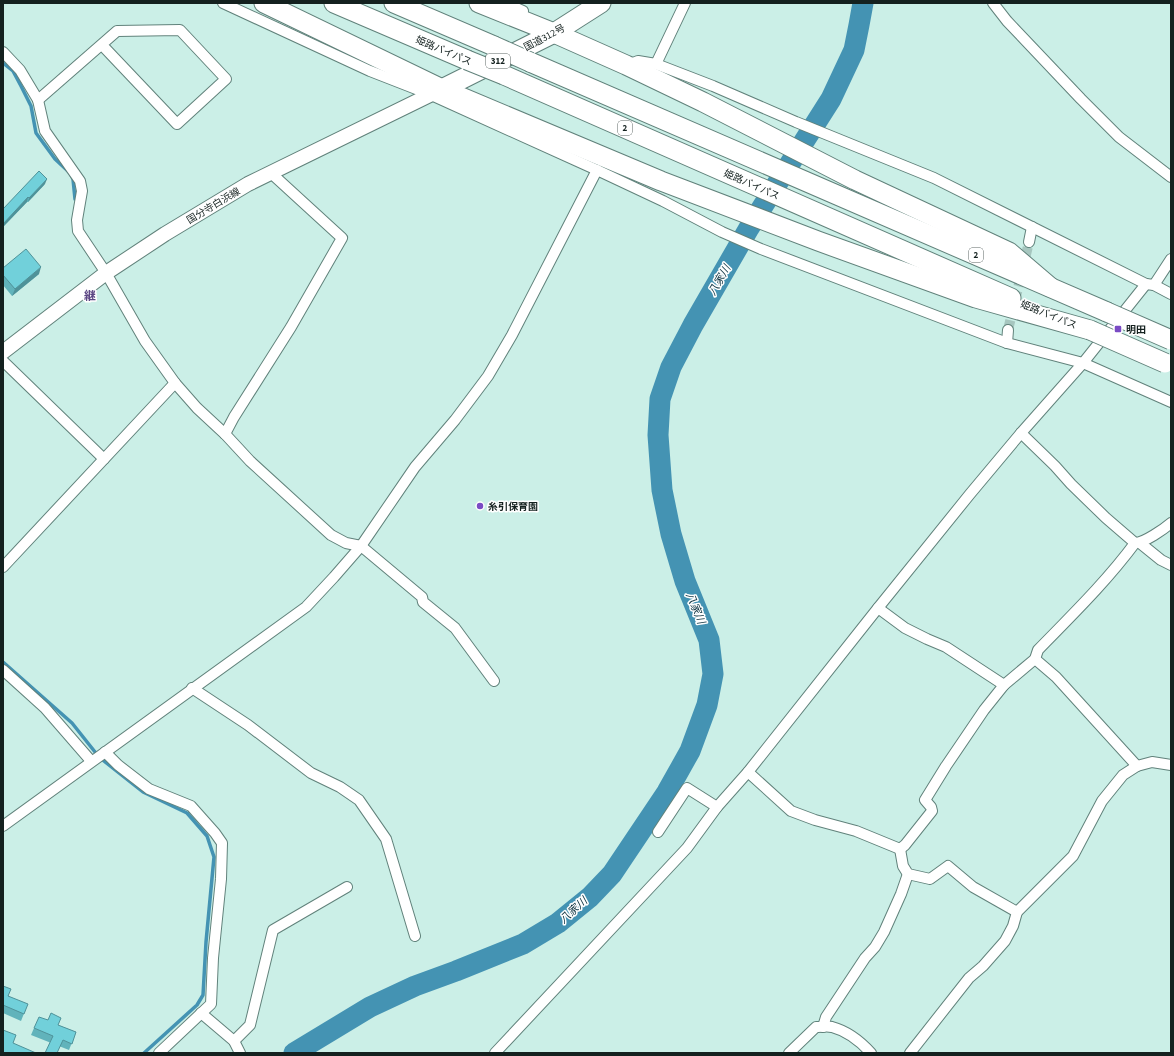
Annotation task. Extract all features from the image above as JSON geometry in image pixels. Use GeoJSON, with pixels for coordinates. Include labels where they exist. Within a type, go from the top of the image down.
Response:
{"type":"FeatureCollection","features":[{"type":"Feature","properties":{"kind":"highway"},"geometry":{"type":"LineString","coordinates":[[264,3],[436,92],[818,241],[976,298],[1090,330]]}},
{"type":"Feature","properties":{"kind":"highway","name":"姫路バイパス"},"geometry":{"type":"LineString","coordinates":[[334,3],[504,75],[1168,365]]}},
{"type":"Feature","properties":{"kind":"highway","name":"2"},"geometry":{"type":"LineString","coordinates":[[394,3],[1171,340]]}},
{"type":"Feature","properties":{"kind":"highway"},"geometry":{"type":"LineString","coordinates":[[479,3],[554,33],[626,65],[703,102],[855,180],[1009,252],[1050,287]]}},
{"type":"Feature","properties":{"kind":"highway","name":"国道312号"},"geometry":{"type":"LineString","coordinates":[[436,92],[554,33],[601,3]]}},
{"type":"Feature","properties":{"kind":"main road","name":"国分寺白浜線"},"geometry":{"type":"LineString","coordinates":[[3,352],[106,273],[171,230],[248,184],[436,92]]}},
{"type":"Feature","properties":{"kind":"street"},"geometry":{"type":"LineString","coordinates":[[223,3],[370,71],[436,92],[663,201],[722,232],[761,249],[1007,343],[1083,363],[1171,402]]}},
{"type":"Feature","properties":{"kind":"street"},"geometry":{"type":"LineString","coordinates":[[505,3],[530,13],[554,33]]}},
{"type":"Feature","properties":{"kind":"street"},"geometry":{"type":"LineString","coordinates":[[656,64],[686,3]]}},
{"type":"Feature","properties":{"kind":"street"},"geometry":{"type":"LineString","coordinates":[[993,3],[1018,32],[1119,137],[1171,177]]}},
{"type":"Feature","properties":{"kind":"street"},"geometry":{"type":"LineString","coordinates":[[38,100],[117,31],[180,30],[226,79],[177,124],[102,45]]}},
{"type":"Feature","properties":{"kind":"street"},"geometry":{"type":"LineString","coordinates":[[3,52],[20,70],[38,100],[45,131],[80,181],[82,191],[77,220],[78,231],[106,273],[145,341],[176,383],[197,408],[225,434],[250,461],[331,535],[346,543],[361,546],[422,597],[423,602],[455,628],[494,682]]}},
{"type":"Feature","properties":{"kind":"street"},"geometry":{"type":"LineString","coordinates":[[626,65],[638,61],[656,64],[713,86],[826,135],[934,178],[1171,294]]}},
{"type":"Feature","properties":{"kind":"street"},"geometry":{"type":"LineString","coordinates":[[3,826],[306,607],[334,577],[361,546],[415,467],[488,376],[512,335],[597,170]]}},
{"type":"Feature","properties":{"kind":"street"},"geometry":{"type":"LineString","coordinates":[[225,434],[234,417],[291,327],[342,238],[271,173]]}},
{"type":"Feature","properties":{"kind":"street"},"geometry":{"type":"LineString","coordinates":[[1029,242],[1032,227]]}},
{"type":"Feature","properties":{"kind":"street"},"geometry":{"type":"LineString","coordinates":[[495,1053],[687,848],[717,806],[748,772],[878,608],[1021,433],[1171,260]]}},
{"type":"Feature","properties":{"kind":"street"},"geometry":{"type":"LineString","coordinates":[[1007,343],[1008,330]]}},
{"type":"Feature","properties":{"kind":"street"},"geometry":{"type":"LineString","coordinates":[[3,361],[104,459]]}},
{"type":"Feature","properties":{"kind":"street"},"geometry":{"type":"LineString","coordinates":[[3,567],[176,383]]}},
{"type":"Feature","properties":{"kind":"street"},"geometry":{"type":"LineString","coordinates":[[1021,433],[1106,518],[1161,560],[1171,565]]}},
{"type":"Feature","properties":{"kind":"street"},"geometry":{"type":"LineString","coordinates":[[900,849],[905,845],[932,811],[931,807],[925,800],[984,710],[1004,685],[1035,659],[1038,650],[1092,595],[1138,543],[1165,529],[1171,523]]}},
{"type":"Feature","properties":{"kind":"street"},"geometry":{"type":"LineString","coordinates":[[878,608],[905,628],[946,647],[1004,685]]}},
{"type":"Feature","properties":{"kind":"street"},"geometry":{"type":"LineString","coordinates":[[1035,659],[1056,677],[1138,766]]}},
{"type":"Feature","properties":{"kind":"street"},"geometry":{"type":"LineString","coordinates":[[3,670],[44,708],[91,761]]}},
{"type":"Feature","properties":{"kind":"street"},"geometry":{"type":"LineString","coordinates":[[192,688],[248,725],[311,773],[340,787],[359,800],[386,839],[415,936]]}},
{"type":"Feature","properties":{"kind":"street"},"geometry":{"type":"LineString","coordinates":[[105,752],[148,789],[190,806],[215,833],[222,843],[221,879],[213,958],[211,1004],[159,1053]]}},
{"type":"Feature","properties":{"kind":"street"},"geometry":{"type":"LineString","coordinates":[[910,1053],[969,978],[983,966],[1005,941],[1013,926],[1017,912],[1073,856],[1102,801],[1122,775],[1138,766],[1152,762],[1171,765]]}},
{"type":"Feature","properties":{"kind":"street"},"geometry":{"type":"LineString","coordinates":[[748,772],[790,810],[816,820],[856,831],[900,849]]}},
{"type":"Feature","properties":{"kind":"street"},"geometry":{"type":"LineString","coordinates":[[658,832],[687,788],[717,806]]}},
{"type":"Feature","properties":{"kind":"street"},"geometry":{"type":"LineString","coordinates":[[900,849],[903,866],[908,874],[930,879],[948,866],[973,887],[1017,912]]}},
{"type":"Feature","properties":{"kind":"street"},"geometry":{"type":"LineString","coordinates":[[823,1027],[826,1018],[865,958],[875,947],[884,932],[908,874]]}},
{"type":"Feature","properties":{"kind":"street"},"geometry":{"type":"LineString","coordinates":[[234,1041],[250,1025],[274,930],[347,887]]}},
{"type":"Feature","properties":{"kind":"street"},"geometry":{"type":"LineString","coordinates":[[201,1013],[234,1041],[240,1053]]}},
{"type":"Feature","properties":{"kind":"street"},"geometry":{"type":"LineString","coordinates":[[789,1053],[816,1027],[831,1027],[846,1033],[862,1043],[871,1053]]}},
{"type":"Feature","properties":{"kind":"building"},"geometry":{"type":"Polygon","coordinates":[[[39,171],[47,179],[3,224],[3,209],[39,171]]]}},
{"type":"Feature","properties":{"kind":"building"},"geometry":{"type":"Polygon","coordinates":[[[26,249],[41,267],[15,289],[3,275],[3,268],[26,249]]]}},
{"type":"Feature","properties":{"kind":"building"},"geometry":{"type":"Polygon","coordinates":[[[3,986],[11,989],[8,996],[28,1004],[24,1014],[3,1005],[3,986]]]}},
{"type":"Feature","properties":{"kind":"building"},"geometry":{"type":"Polygon","coordinates":[[[51,1013],[61,1018],[58,1025],[76,1032],[72,1044],[63,1040],[57,1053],[45,1053],[53,1036],[34,1028],[39,1017],[48,1020],[51,1013]]]}},
{"type":"Feature","properties":{"kind":"building"},"geometry":{"type":"Polygon","coordinates":[[[3,1030],[16,1035],[13,1043],[36,1053],[3,1053],[3,1030]]]}},
{"type":"Feature","properties":{"kind":"waterway","name":"八家川"},"geometry":{"type":"LineString","coordinates":[[294,1053],[370,1007],[415,986],[523,944],[558,923],[590,897],[612,874],[667,792],[690,751],[707,705],[713,674],[709,640],[685,581],[671,534],[662,490],[658,435],[660,399],[671,367],[693,325],[749,228],[831,99],[854,50],[863,3]]}},
{"type":"Feature","properties":{"kind":"waterway"},"geometry":{"type":"LineString","coordinates":[[3,63],[13,71],[31,106],[36,133],[55,159],[70,173],[73,179],[75,199]]}},
{"type":"Feature","properties":{"kind":"waterway"},"geometry":{"type":"LineString","coordinates":[[3,662],[72,723],[99,757],[143,792],[187,813],[207,836],[214,857],[206,942],[203,995],[197,1005],[144,1053]]}},
{"type":"Feature","properties":{"kind":"tunnel"},"geometry":{"type":"LineString","coordinates":[[1008,330],[1029,242]]}},
{"type":"Feature","properties":{"kind":"place","name":"明田"},"geometry":{"type":"Point","coordinates":[1118,329]}},
{"type":"Feature","properties":{"kind":"place","name":"糸引保育園"},"geometry":{"type":"Point","coordinates":[480,506]}},
{"type":"Feature","properties":{"kind":"district","name":"継"},"geometry":{"type":"Point","coordinates":[90,296]}}]}
